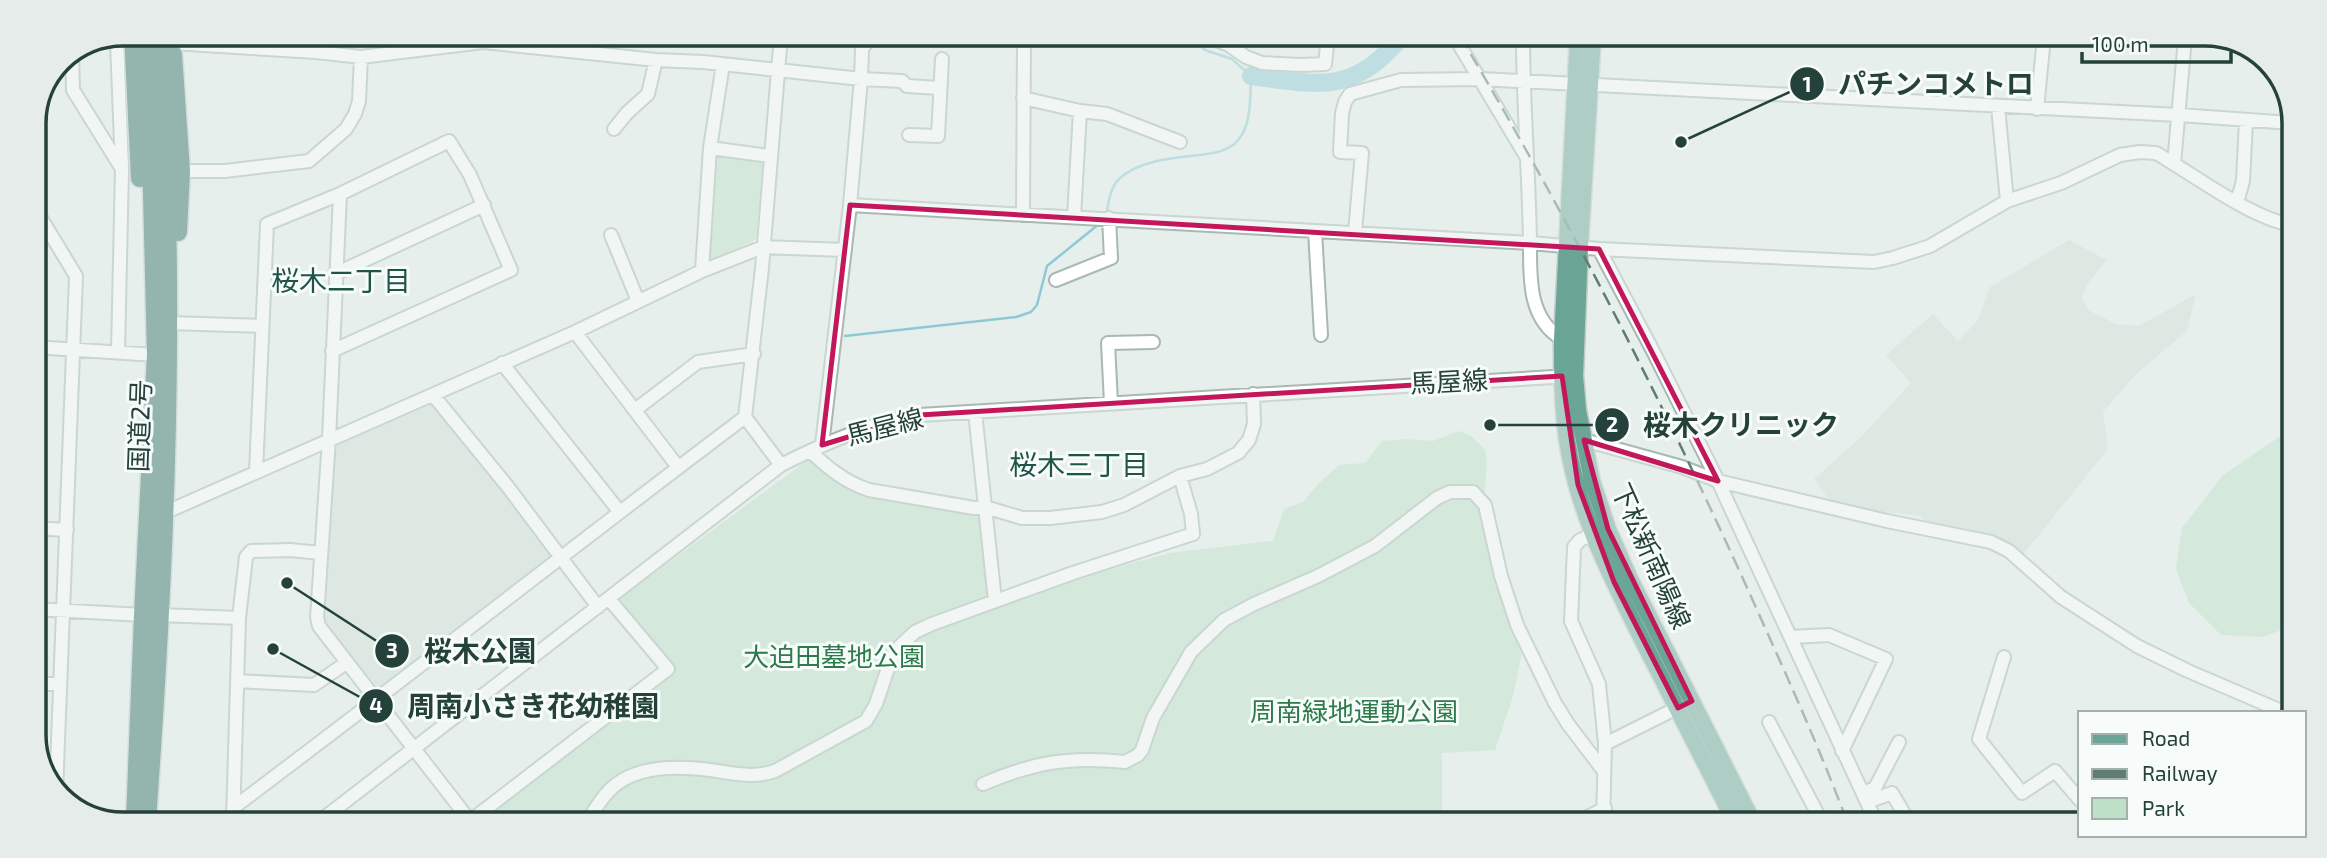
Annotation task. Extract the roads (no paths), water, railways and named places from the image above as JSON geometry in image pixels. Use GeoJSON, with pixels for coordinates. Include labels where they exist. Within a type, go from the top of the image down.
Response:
{"type":"FeatureCollection","features":[{"type":"Feature","properties":{"kind":"highway"},"geometry":{"type":"LineString","coordinates":[[129,45],[140,181],[164,315]]}},
{"type":"Feature","properties":{"kind":"highway","name":"国道2号"},"geometry":{"type":"LineString","coordinates":[[136,812],[151,615],[164,513],[167,45]]}},
{"type":"Feature","properties":{"kind":"highway"},"geometry":{"type":"LineString","coordinates":[[164,315],[176,284],[181,171],[168,45]]}},
{"type":"Feature","properties":{"kind":"highway","name":"国道2号"},"geometry":{"type":"LineString","coordinates":[[148,812],[157,676],[151,615],[156,355],[164,315]]}},
{"type":"Feature","properties":{"kind":"main road","name":"下松新南陽線"},"geometry":{"type":"LineString","coordinates":[[1579,45],[1583,85]]}},
{"type":"Feature","properties":{"kind":"main road","name":"下松新南陽線"},"geometry":{"type":"LineString","coordinates":[[1591,45],[1583,85],[1567,442],[1600,532],[1629,577],[1731,812]]}},
{"type":"Feature","properties":{"kind":"main road","name":"下松新南陽線"},"geometry":{"type":"LineString","coordinates":[[1574,246],[1562,339],[1600,532]]}},
{"type":"Feature","properties":{"kind":"main road","name":"下松新南陽線"},"geometry":{"type":"LineString","coordinates":[[1685,704],[1747,812]]}},
{"type":"Feature","properties":{"kind":"street"},"geometry":{"type":"LineString","coordinates":[[118,352],[128,45]]}},
{"type":"Feature","properties":{"kind":"street"},"geometry":{"type":"LineString","coordinates":[[252,45],[361,57],[450,45]]}},
{"type":"Feature","properties":{"kind":"street"},"geometry":{"type":"LineString","coordinates":[[517,45],[902,81],[906,86],[939,88]]}},
{"type":"Feature","properties":{"kind":"street"},"geometry":{"type":"LineString","coordinates":[[574,45],[574,50]]}},
{"type":"Feature","properties":{"kind":"street"},"geometry":{"type":"LineString","coordinates":[[780,45],[754,354],[746,417],[781,465]]}},
{"type":"Feature","properties":{"kind":"street"},"geometry":{"type":"LineString","coordinates":[[822,444],[850,205],[862,49],[866,45]]}},
{"type":"Feature","properties":{"kind":"street"},"geometry":{"type":"LineString","coordinates":[[1023,215],[1024,45]]}},
{"type":"Feature","properties":{"kind":"street"},"geometry":{"type":"LineString","coordinates":[[1230,45],[1246,57],[1262,63],[1301,65],[1325,64],[1327,45]]}},
{"type":"Feature","properties":{"kind":"street"},"geometry":{"type":"LineString","coordinates":[[1459,45],[1529,161]]}},
{"type":"Feature","properties":{"kind":"street"},"geometry":{"type":"LineString","coordinates":[[1524,45],[1523,83],[1529,161],[1530,283],[1535,304],[1549,331],[1562,339]]}},
{"type":"Feature","properties":{"kind":"street"},"geometry":{"type":"LineString","coordinates":[[2037,109],[2042,45]]}},
{"type":"Feature","properties":{"kind":"street"},"geometry":{"type":"LineString","coordinates":[[2174,164],[2184,45]]}},
{"type":"Feature","properties":{"kind":"street"},"geometry":{"type":"LineString","coordinates":[[181,171],[225,171],[309,161],[346,129],[355,114],[359,101],[361,57]]}},
{"type":"Feature","properties":{"kind":"street"},"geometry":{"type":"LineString","coordinates":[[909,135],[938,136],[942,59]]}},
{"type":"Feature","properties":{"kind":"street"},"geometry":{"type":"LineString","coordinates":[[614,129],[648,94],[656,60]]}},
{"type":"Feature","properties":{"kind":"street"},"geometry":{"type":"LineString","coordinates":[[72,64],[73,90],[122,169]]}},
{"type":"Feature","properties":{"kind":"street"},"geometry":{"type":"LineString","coordinates":[[702,271],[710,148],[723,64]]}},
{"type":"Feature","properties":{"kind":"street"},"geometry":{"type":"LineString","coordinates":[[1354,232],[1362,153],[1340,152],[1345,102],[1350,94],[1401,80],[1480,79],[2281,122]]}},
{"type":"Feature","properties":{"kind":"street"},"geometry":{"type":"LineString","coordinates":[[1023,98],[1080,111],[1107,114],[1180,142]]}},
{"type":"Feature","properties":{"kind":"street"},"geometry":{"type":"LineString","coordinates":[[1998,107],[2007,201]]}},
{"type":"Feature","properties":{"kind":"street"},"geometry":{"type":"LineString","coordinates":[[1074,217],[1080,111]]}},
{"type":"Feature","properties":{"kind":"street"},"geometry":{"type":"LineString","coordinates":[[2237,202],[2243,181],[2246,121]]}},
{"type":"Feature","properties":{"kind":"street"},"geometry":{"type":"LineString","coordinates":[[256,472],[267,225],[340,194],[449,141],[470,174],[511,270],[332,351]]}},
{"type":"Feature","properties":{"kind":"street"},"geometry":{"type":"LineString","coordinates":[[710,148],[770,156]]}},
{"type":"Feature","properties":{"kind":"street"},"geometry":{"type":"LineString","coordinates":[[850,205],[1354,232],[1599,249],[1874,262],[1930,246],[2007,201],[2061,183],[2120,155],[2140,152],[2156,153],[2237,202],[2281,223]]}},
{"type":"Feature","properties":{"kind":"street"},"geometry":{"type":"LineString","coordinates":[[340,194],[330,439],[317,617],[319,626],[346,663],[463,812]]}},
{"type":"Feature","properties":{"kind":"street"},"geometry":{"type":"LineString","coordinates":[[335,274],[484,205]]}},
{"type":"Feature","properties":{"kind":"street"},"geometry":{"type":"LineString","coordinates":[[1056,280],[1111,258],[1110,218]]}},
{"type":"Feature","properties":{"kind":"street"},"geometry":{"type":"LineString","coordinates":[[45,225],[76,276],[57,775]]}},
{"type":"Feature","properties":{"kind":"street"},"geometry":{"type":"LineString","coordinates":[[1315,231],[1321,335]]}},
{"type":"Feature","properties":{"kind":"street"},"geometry":{"type":"LineString","coordinates":[[611,235],[638,301]]}},
{"type":"Feature","properties":{"kind":"street"},"geometry":{"type":"LineString","coordinates":[[164,513],[575,332],[702,271],[763,247],[845,250]]}},
{"type":"Feature","properties":{"kind":"street"},"geometry":{"type":"LineString","coordinates":[[1599,249],[1718,481],[1871,812]]}},
{"type":"Feature","properties":{"kind":"street"},"geometry":{"type":"LineString","coordinates":[[164,315],[262,326]]}},
{"type":"Feature","properties":{"kind":"street"},"geometry":{"type":"LineString","coordinates":[[575,332],[678,467]]}},
{"type":"Feature","properties":{"kind":"street"},"geometry":{"type":"LineString","coordinates":[[1111,403],[1108,343],[1153,342]]}},
{"type":"Feature","properties":{"kind":"street"},"geometry":{"type":"LineString","coordinates":[[45,348],[156,355]]}},
{"type":"Feature","properties":{"kind":"street"},"geometry":{"type":"LineString","coordinates":[[635,410],[698,362],[754,354]]}},
{"type":"Feature","properties":{"kind":"street"},"geometry":{"type":"LineString","coordinates":[[502,363],[619,511]]}},
{"type":"Feature","properties":{"kind":"street","name":"馬屋線"},"geometry":{"type":"LineString","coordinates":[[332,812],[781,465],[822,444],[893,419],[920,415],[1568,376]]}},
{"type":"Feature","properties":{"kind":"street"},"geometry":{"type":"LineString","coordinates":[[810,451],[831,471],[856,486],[974,508],[985,507],[1022,518],[1075,516],[1124,505],[1180,475],[1207,469],[1238,453],[1249,440],[1254,424],[1253,394]]}},
{"type":"Feature","properties":{"kind":"street"},"geometry":{"type":"LineString","coordinates":[[433,395],[508,487],[598,607]]}},
{"type":"Feature","properties":{"kind":"street"},"geometry":{"type":"LineString","coordinates":[[975,412],[995,601]]}},
{"type":"Feature","properties":{"kind":"street"},"geometry":{"type":"LineString","coordinates":[[236,812],[619,511],[746,417]]}},
{"type":"Feature","properties":{"kind":"street"},"geometry":{"type":"LineString","coordinates":[[1584,440],[1682,467],[1718,481],[1887,521],[1991,542],[2009,551],[2061,597],[2137,646],[2281,711]]}},
{"type":"Feature","properties":{"kind":"street"},"geometry":{"type":"LineString","coordinates":[[594,812],[613,787],[633,775],[682,768],[747,775],[765,774],[861,725],[876,704],[890,662],[907,638],[932,624],[995,601],[1193,534],[1191,514],[1180,475]]}},
{"type":"Feature","properties":{"kind":"street"},"geometry":{"type":"LineString","coordinates":[[983,784],[1013,772],[1060,760],[1131,760],[1142,750],[1153,718],[1175,677],[1205,636],[1235,613],[1318,576],[1375,546],[1437,498],[1450,492],[1473,492],[1485,505],[1501,576],[1517,625],[1555,703],[1603,771]]}},
{"type":"Feature","properties":{"kind":"street"},"geometry":{"type":"LineString","coordinates":[[46,529],[67,530]]}},
{"type":"Feature","properties":{"kind":"street"},"geometry":{"type":"LineString","coordinates":[[1600,532],[1580,540],[1574,547],[1572,621],[1599,684],[1605,744],[1604,812]]}},
{"type":"Feature","properties":{"kind":"street"},"geometry":{"type":"LineString","coordinates":[[233,812],[239,618],[246,556],[251,551],[320,552]]}},
{"type":"Feature","properties":{"kind":"street"},"geometry":{"type":"LineString","coordinates":[[482,812],[668,669],[610,598]]}},
{"type":"Feature","properties":{"kind":"street"},"geometry":{"type":"LineString","coordinates":[[46,610],[239,618]]}},
{"type":"Feature","properties":{"kind":"street"},"geometry":{"type":"LineString","coordinates":[[1791,637],[1829,635],[1886,659],[1842,751]]}},
{"type":"Feature","properties":{"kind":"street"},"geometry":{"type":"LineString","coordinates":[[2004,657],[1979,739],[2022,793],[2055,771],[2078,798]]}},
{"type":"Feature","properties":{"kind":"street"},"geometry":{"type":"LineString","coordinates":[[237,681],[314,685],[346,663]]}},
{"type":"Feature","properties":{"kind":"street"},"geometry":{"type":"LineString","coordinates":[[46,684],[60,684]]}},
{"type":"Feature","properties":{"kind":"street"},"geometry":{"type":"LineString","coordinates":[[1605,744],[1685,704]]}},
{"type":"Feature","properties":{"kind":"street"},"geometry":{"type":"LineString","coordinates":[[1769,722],[1817,812]]}},
{"type":"Feature","properties":{"kind":"street"},"geometry":{"type":"LineString","coordinates":[[1865,798],[1875,788],[1899,742]]}},
{"type":"Feature","properties":{"kind":"street"},"geometry":{"type":"LineString","coordinates":[[1865,798],[1892,793],[1903,812]]}},
{"type":"Feature","properties":{"kind":"street"},"geometry":{"type":"LineString","coordinates":[[1597,812],[1605,808]]}},
{"type":"Feature","properties":{"kind":"waterway"},"geometry":{"type":"LineString","coordinates":[[1107,214],[1113,187],[1127,173],[1157,161],[1221,151],[1235,143],[1243,132],[1250,109],[1251,76],[1232,59],[1205,50],[1199,45]]}},
{"type":"Feature","properties":{"kind":"waterway"},"geometry":{"type":"LineString","coordinates":[[1251,76],[1297,82],[1334,82],[1367,68],[1393,45]]}},
{"type":"Feature","properties":{"kind":"waterway"},"geometry":{"type":"LineString","coordinates":[[845,336],[1016,317],[1031,312],[1037,305],[1047,266],[1099,224]]}},
{"type":"Feature","properties":{"kind":"railway"},"geometry":{"type":"LineString","coordinates":[[1465,45],[1574,236],[1679,442],[1785,671],[1843,812]]}},
{"type":"Feature","properties":{"kind":"place","name":"パチンコメトロ"},"geometry":{"type":"Point","coordinates":[1681,142]}},
{"type":"Feature","properties":{"kind":"place","name":"桜木クリニック"},"geometry":{"type":"Point","coordinates":[1490,425]}},
{"type":"Feature","properties":{"kind":"place","name":"桜木公園"},"geometry":{"type":"Point","coordinates":[287,583]}},
{"type":"Feature","properties":{"kind":"place","name":"周南小さき花幼稚園"},"geometry":{"type":"Point","coordinates":[273,649]}},
{"type":"Feature","properties":{"kind":"district","name":"桜木二丁目"},"geometry":{"type":"Point","coordinates":[341,281]}},
{"type":"Feature","properties":{"kind":"district","name":"桜木三丁目"},"geometry":{"type":"Point","coordinates":[1079,465]}},
{"type":"Feature","properties":{"kind":"park label","name":"大迫田墓地公園"},"geometry":{"type":"Point","coordinates":[834,657]}},
{"type":"Feature","properties":{"kind":"park label","name":"周南緑地運動公園"},"geometry":{"type":"Point","coordinates":[1354,712]}}]}
